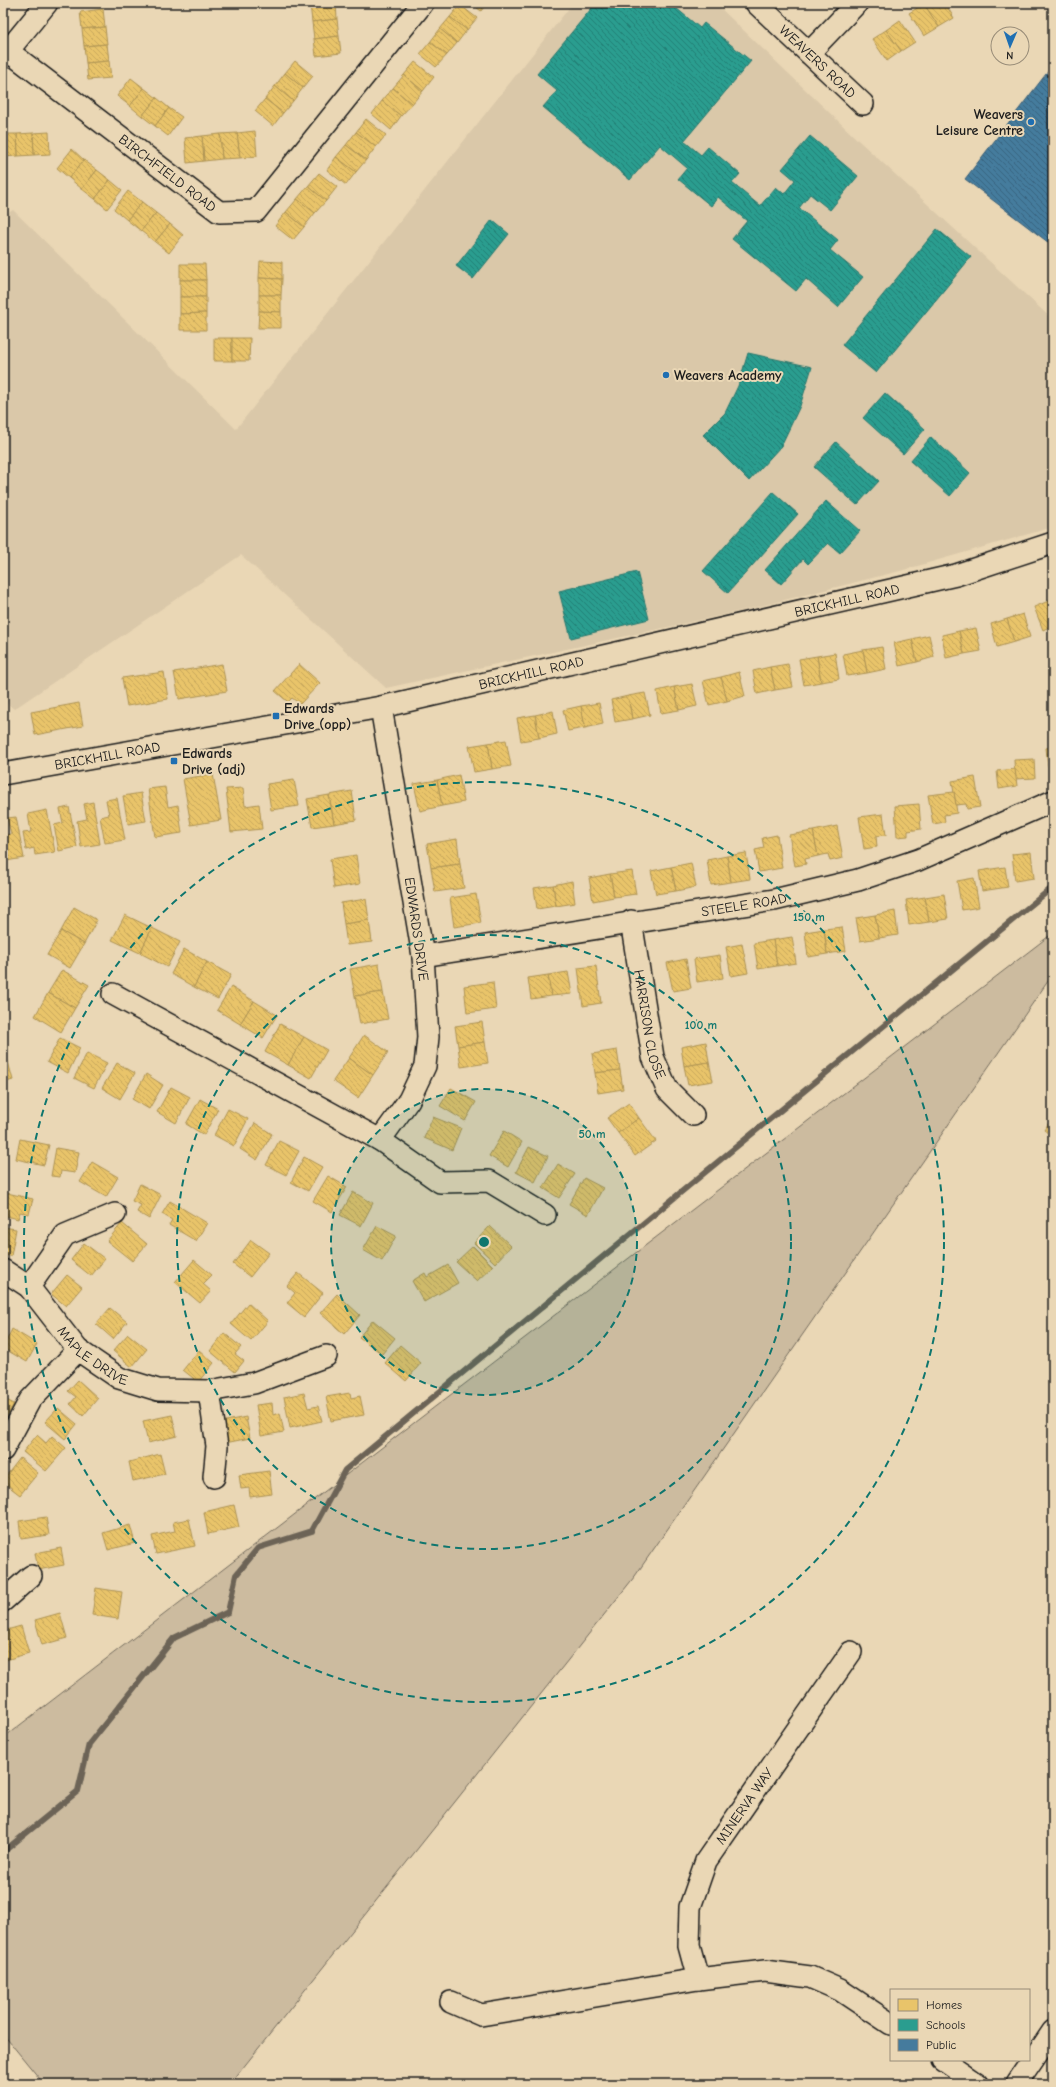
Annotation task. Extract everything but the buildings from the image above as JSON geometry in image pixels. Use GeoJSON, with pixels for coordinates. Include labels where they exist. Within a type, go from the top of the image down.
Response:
{"type":"FeatureCollection","features":[{"type":"Feature","properties":{"kind":"street"},"geometry":{"type":"LineString","coordinates":[[6,54],[47,3]]}},
{"type":"Feature","properties":{"kind":"street","name":"BIRCHFIELD ROAD"},"geometry":{"type":"LineString","coordinates":[[6,54],[219,212],[256,211],[422,3]]}},
{"type":"Feature","properties":{"kind":"street","name":"WEAVERS ROAD"},"geometry":{"type":"LineString","coordinates":[[756,3],[863,104]]}},
{"type":"Feature","properties":{"kind":"street"},"geometry":{"type":"LineString","coordinates":[[809,53],[857,3]]}},
{"type":"Feature","properties":{"kind":"street","name":"BRICKHILL ROAD"},"geometry":{"type":"LineString","coordinates":[[3,774],[381,707],[956,575],[1053,543]]}},
{"type":"Feature","properties":{"kind":"street","name":"EDWARDS DRIVE"},"geometry":{"type":"LineString","coordinates":[[380,1140],[409,1100],[425,1066],[428,1037],[424,956],[381,707]]}},
{"type":"Feature","properties":{"kind":"street","name":"STEELE ROAD"},"geometry":{"type":"LineString","coordinates":[[424,956],[631,921],[774,900],[858,880],[918,860],[1052,805]]}},
{"type":"Feature","properties":{"kind":"street","name":"HARRISON CLOSE"},"geometry":{"type":"LineString","coordinates":[[631,921],[653,1057],[667,1089],[693,1115]]}},
{"type":"Feature","properties":{"kind":"street"},"geometry":{"type":"LineString","coordinates":[[113,994],[380,1140],[440,1182],[489,1181],[545,1215]]}},
{"type":"Feature","properties":{"kind":"street"},"geometry":{"type":"LineString","coordinates":[[29,1287],[65,1235],[115,1214]]}},
{"type":"Feature","properties":{"kind":"street","name":"MAPLE DRIVE"},"geometry":{"type":"LineString","coordinates":[[3,1270],[29,1287],[78,1350],[119,1378],[158,1390],[209,1392],[254,1383],[326,1356]]}},
{"type":"Feature","properties":{"kind":"street"},"geometry":{"type":"LineString","coordinates":[[3,1450],[30,1400],[78,1350]]}},
{"type":"Feature","properties":{"kind":"street"},"geometry":{"type":"LineString","coordinates":[[209,1392],[217,1446],[214,1477]]}},
{"type":"Feature","properties":{"kind":"street"},"geometry":{"type":"LineString","coordinates":[[3,1601],[31,1576]]}},
{"type":"Feature","properties":{"kind":"street","name":"MINERVA WAY"},"geometry":{"type":"LineString","coordinates":[[698,1979],[689,1946],[690,1907],[706,1861],[851,1652]]}},
{"type":"Feature","properties":{"kind":"street"},"geometry":{"type":"LineString","coordinates":[[451,2002],[481,2015],[698,1979],[765,1971],[810,1978],[840,1990],[890,2023]]}},
{"type":"Feature","properties":{"kind":"street"},"geometry":{"type":"LineString","coordinates":[[1017,2084],[1053,2031]]}},
{"type":"Feature","properties":{"kind":"street"},"geometry":{"type":"LineString","coordinates":[[944,2061],[978,2084]]}},
{"type":"Feature","properties":{"kind":"shaded area","name":"Weavers Academy"},"geometry":{"type":"Polygon","coordinates":[[[573,3],[715,3],[859,141],[1053,320],[1053,527],[900,571],[733,613],[386,688],[241,555],[14,709],[3,700],[3,216],[13,210],[236,429],[573,3]]]}},
{"type":"Feature","properties":{"kind":"shaded area"},"geometry":{"type":"Polygon","coordinates":[[[1053,933],[1053,974],[635,1576],[230,2084],[44,2084],[3,2034],[3,1738],[1053,933]]]}},
{"type":"Feature","properties":{"kind":"waterway"},"geometry":{"type":"LineString","coordinates":[[3,1852],[78,1791],[89,1744],[174,1638],[228,1612],[236,1575],[258,1548],[312,1531],[345,1470],[1053,887]]}},
{"type":"Feature","properties":{"kind":"place","name":"Weavers Leisure Centre"},"geometry":{"type":"Point","coordinates":[1031,122]}},
{"type":"Feature","properties":{"kind":"place","name":"Weavers Academy"},"geometry":{"type":"Point","coordinates":[666,375]}},
{"type":"Feature","properties":{"kind":"place","name":"Edwards Drive (opp)"},"geometry":{"type":"Point","coordinates":[276,716]}},
{"type":"Feature","properties":{"kind":"place","name":"Edwards Drive (adj)"},"geometry":{"type":"Point","coordinates":[174,761]}}]}
